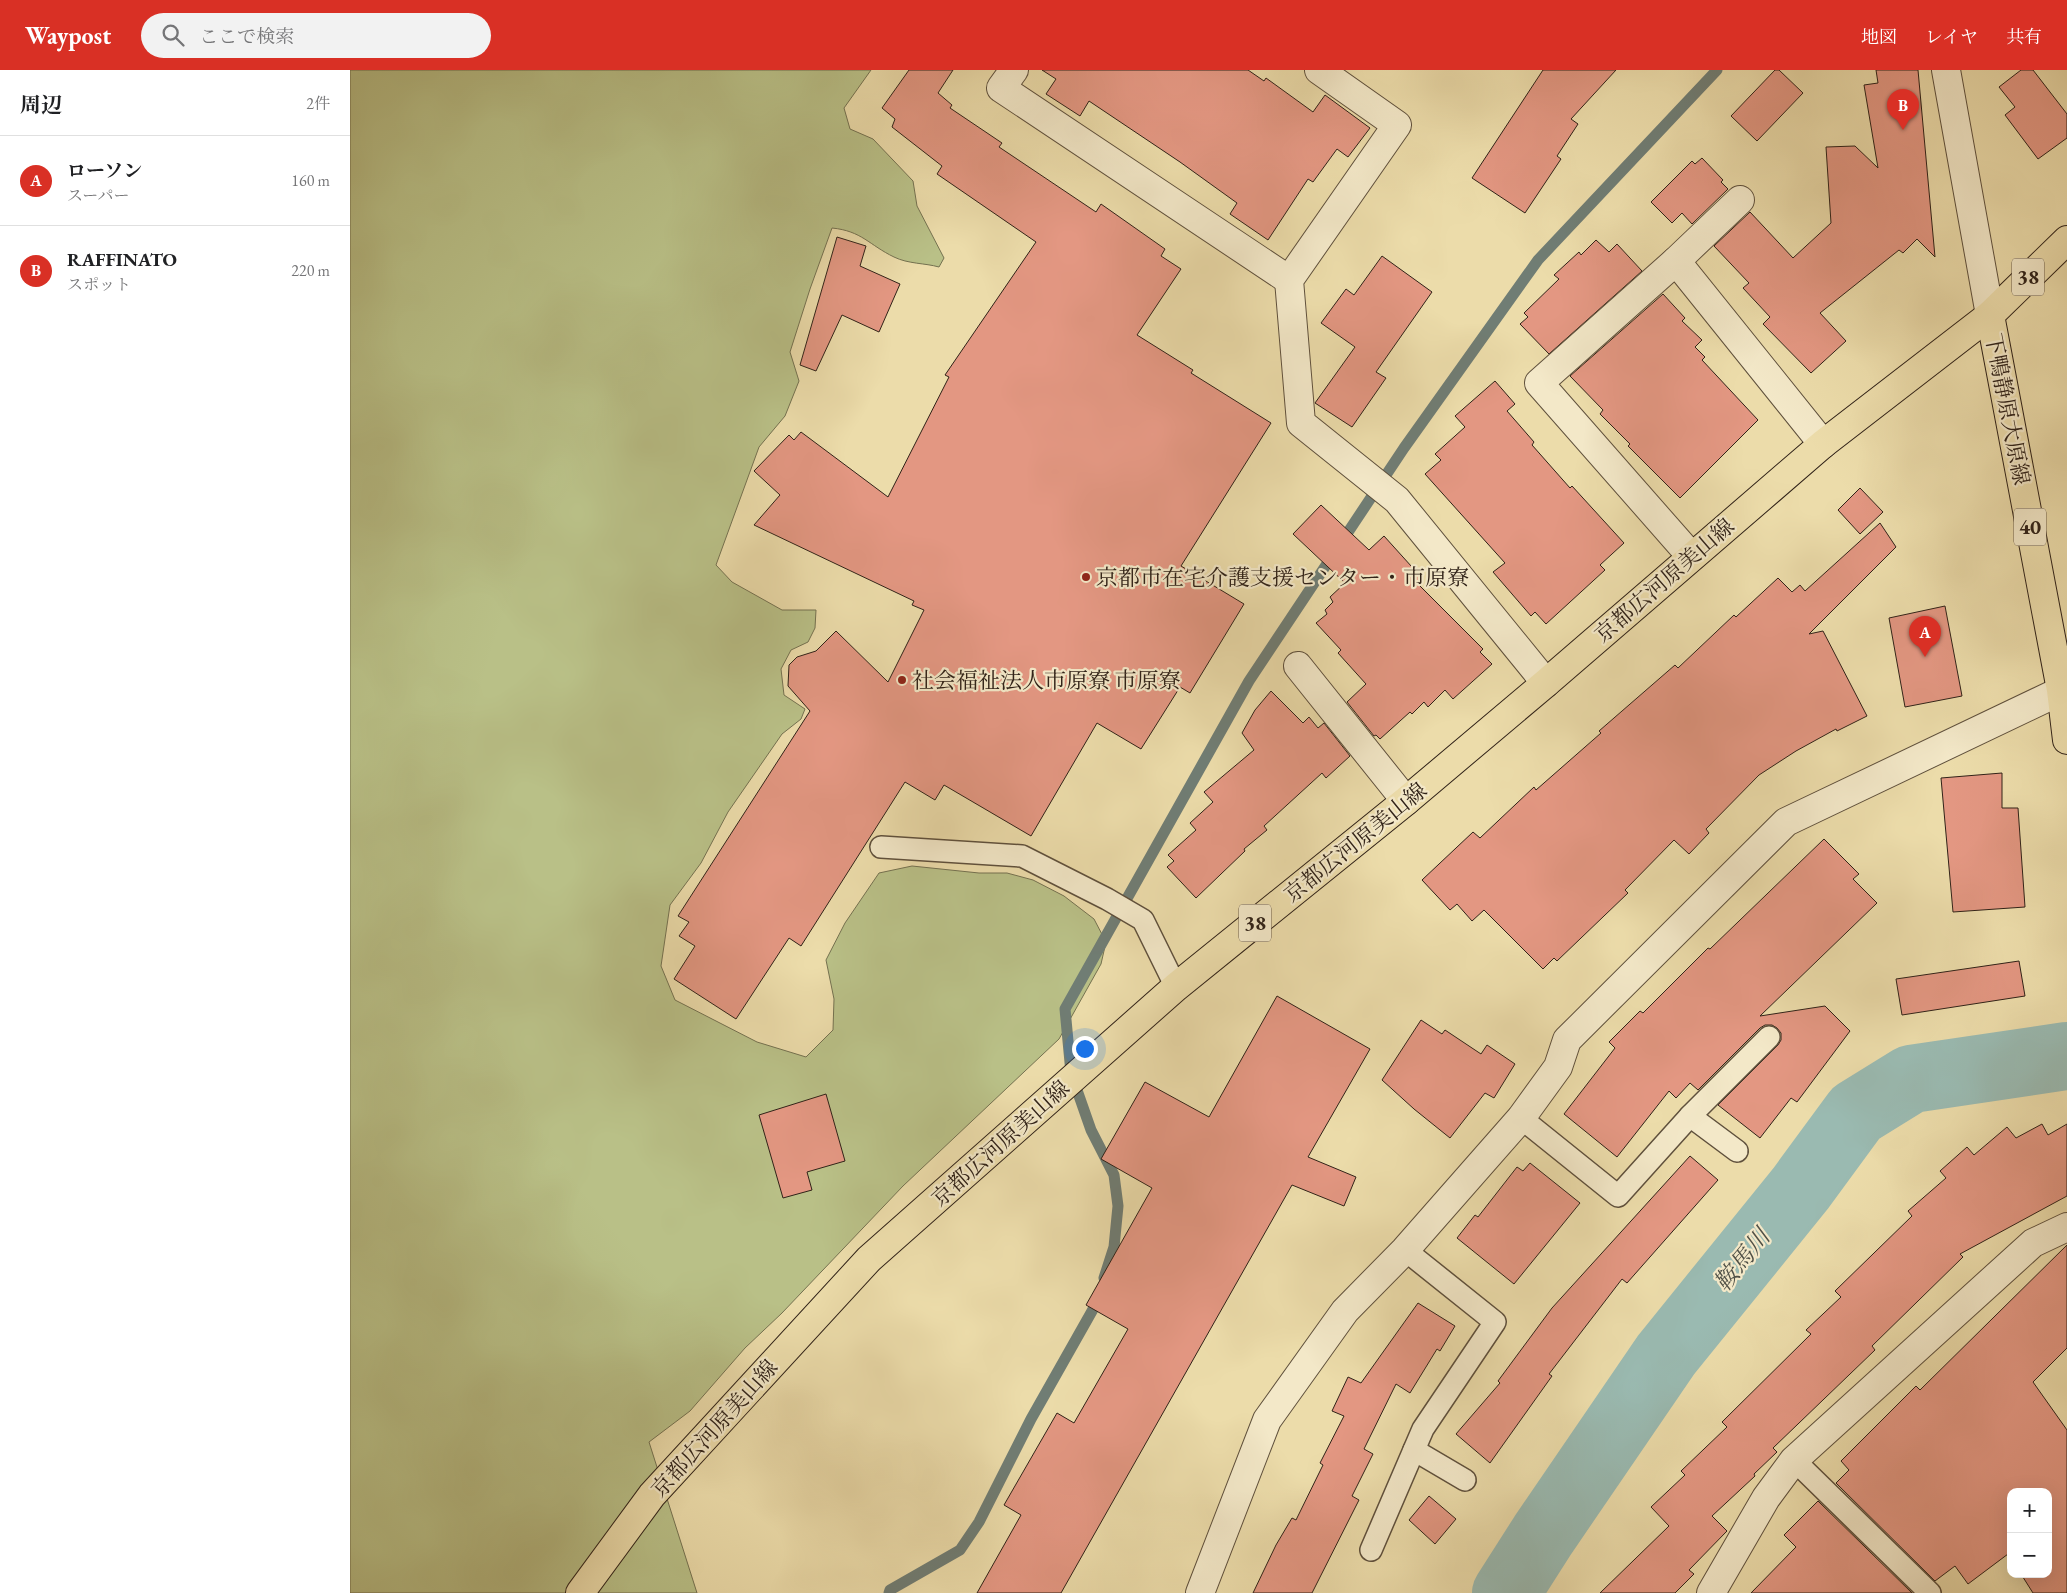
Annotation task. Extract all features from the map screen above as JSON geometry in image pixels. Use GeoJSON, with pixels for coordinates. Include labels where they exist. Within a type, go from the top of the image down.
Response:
{"type":"FeatureCollection","features":[{"type":"Feature","properties":{"kind":"main road","name":"京都広河原美山線"},"geometry":{"type":"LineString","coordinates":[[580,1593],[652,1495],[869,1259],[1176,987],[1406,801],[1823,444],[1990,314],[2067,240]]}},
{"type":"Feature","properties":{"kind":"main road","name":"下鴨静原大原線"},"geometry":{"type":"LineString","coordinates":[[1990,314],[2064,689],[2067,740]]}},
{"type":"Feature","properties":{"kind":"street"},"geometry":{"type":"LineString","coordinates":[[1014,70],[1001,88],[1289,280]]}},
{"type":"Feature","properties":{"kind":"street"},"geometry":{"type":"LineString","coordinates":[[1319,70],[1397,125],[1289,280],[1301,423],[1397,500],[1546,683]]}},
{"type":"Feature","properties":{"kind":"street"},"geometry":{"type":"LineString","coordinates":[[1946,70],[1990,314]]}},
{"type":"Feature","properties":{"kind":"street"},"geometry":{"type":"LineString","coordinates":[[1691,556],[1539,383],[1676,261],[1740,200]]}},
{"type":"Feature","properties":{"kind":"street"},"geometry":{"type":"LineString","coordinates":[[1676,261],[1823,444]]}},
{"type":"Feature","properties":{"kind":"street"},"geometry":{"type":"LineString","coordinates":[[1298,666],[1406,801]]}},
{"type":"Feature","properties":{"kind":"street"},"geometry":{"type":"LineString","coordinates":[[1200,1593],[1267,1420],[1345,1311],[1405,1250],[1521,1118],[1558,1067],[1567,1040],[1786,822],[2064,689]]}},
{"type":"Feature","properties":{"kind":"street"},"geometry":{"type":"LineString","coordinates":[[1711,1593],[1766,1498],[1794,1460],[2033,1243],[2067,1227]]}},
{"type":"Feature","properties":{"kind":"lane"},"geometry":{"type":"LineString","coordinates":[[880,847],[1022,856],[1107,899],[1143,920],[1176,987]]}},
{"type":"Feature","properties":{"kind":"lane"},"geometry":{"type":"LineString","coordinates":[[1521,1118],[1618,1196],[1690,1116],[1769,1037]]}},
{"type":"Feature","properties":{"kind":"lane"},"geometry":{"type":"LineString","coordinates":[[1690,1116],[1737,1150]]}},
{"type":"Feature","properties":{"kind":"lane"},"geometry":{"type":"LineString","coordinates":[[1371,1550],[1423,1429],[1496,1322],[1405,1250]]}},
{"type":"Feature","properties":{"kind":"lane"},"geometry":{"type":"LineString","coordinates":[[1414,1450],[1465,1480]]}},
{"type":"Feature","properties":{"kind":"lane"},"geometry":{"type":"LineString","coordinates":[[1794,1460],[1930,1593]]}},
{"type":"Feature","properties":{"kind":"green space"},"geometry":{"type":"Polygon","coordinates":[[[350,70],[871,70],[844,108],[850,129],[873,139],[913,181],[917,206],[944,258],[939,267],[905,261],[894,257],[858,235],[832,228],[790,352],[799,381],[785,416],[759,447],[716,565],[732,582],[782,610],[816,610],[815,628],[808,642],[791,650],[781,669],[784,695],[805,709],[801,719],[782,734],[728,812],[701,863],[670,905],[661,966],[675,1000],[757,1042],[806,1057],[833,1030],[834,999],[826,960],[845,923],[879,873],[912,866],[979,873],[1007,873],[1033,880],[1064,896],[1094,919],[1106,942],[1101,964],[1059,1039],[903,1186],[782,1313],[745,1348],[690,1411],[649,1442],[697,1593],[350,1593],[350,70]]]}},
{"type":"Feature","properties":{"kind":"building"},"geometry":{"type":"Polygon","coordinates":[[[909,70],[953,70],[938,93],[952,105],[950,108],[1002,143],[999,147],[1096,212],[1101,204],[1165,249],[1161,256],[1181,269],[1137,335],[1193,370],[1191,373],[1271,423],[1181,566],[1244,604],[1190,693],[1180,687],[1141,749],[1097,723],[1031,836],[944,785],[935,800],[905,782],[801,946],[789,938],[736,1019],[674,979],[695,946],[679,936],[689,922],[678,916],[810,711],[788,686],[789,665],[797,657],[816,651],[836,631],[888,682],[924,610],[912,605],[914,601],[754,525],[780,495],[754,471],[789,435],[794,440],[801,432],[888,497],[949,377],[945,375],[1036,242],[937,174],[942,166],[892,127],[895,119],[882,108],[909,70]]]}},
{"type":"Feature","properties":{"kind":"building"},"geometry":{"type":"Polygon","coordinates":[[[1042,70],[1248,70],[1264,81],[1266,78],[1313,112],[1325,95],[1370,128],[1348,157],[1337,149],[1313,182],[1308,179],[1268,240],[1230,214],[1237,203],[1089,101],[1080,116],[1046,94],[1056,79],[1042,70]]]}},
{"type":"Feature","properties":{"kind":"building"},"geometry":{"type":"Polygon","coordinates":[[[1543,70],[1616,70],[1571,119],[1578,124],[1557,156],[1561,159],[1525,213],[1472,178],[1543,70]]]}},
{"type":"Feature","properties":{"kind":"building"},"geometry":{"type":"Polygon","coordinates":[[[1775,70],[1779,70],[1803,93],[1757,141],[1731,116],[1775,70]]]}},
{"type":"Feature","properties":{"kind":"building"},"geometry":{"type":"Polygon","coordinates":[[[1876,70],[1918,70],[1935,257],[1917,239],[1903,253],[1899,250],[1820,313],[1846,341],[1811,373],[1763,324],[1770,317],[1743,288],[1749,283],[1714,246],[1750,212],[1793,258],[1831,223],[1826,147],[1855,146],[1878,168],[1864,85],[1878,83],[1876,70]]]}},
{"type":"Feature","properties":{"kind":"building"},"geometry":{"type":"Polygon","coordinates":[[[2021,70],[2033,70],[2067,114],[2067,138],[2038,159],[2005,115],[2015,107],[1999,87],[2021,70]]]}},
{"type":"Feature","properties":{"kind":"building"},"geometry":{"type":"Polygon","coordinates":[[[1702,158],[1723,180],[1721,182],[1728,189],[1692,224],[1682,213],[1672,223],[1651,202],[1692,161],[1695,164],[1702,158]]]}},
{"type":"Feature","properties":{"kind":"building"},"geometry":{"type":"Polygon","coordinates":[[[837,237],[866,246],[860,266],[900,284],[879,332],[842,315],[816,371],[800,365],[837,237]]]}},
{"type":"Feature","properties":{"kind":"building"},"geometry":{"type":"Polygon","coordinates":[[[1596,240],[1609,252],[1617,244],[1642,271],[1549,354],[1520,324],[1528,317],[1524,313],[1559,279],[1554,275],[1579,252],[1581,255],[1596,240]]]}},
{"type":"Feature","properties":{"kind":"building"},"geometry":{"type":"Polygon","coordinates":[[[1382,256],[1432,292],[1376,372],[1386,378],[1352,427],[1315,403],[1355,347],[1321,323],[1346,289],[1354,295],[1382,256]]]}},
{"type":"Feature","properties":{"kind":"building"},"geometry":{"type":"Polygon","coordinates":[[[1663,294],[1685,318],[1682,321],[1702,340],[1695,347],[1705,357],[1702,360],[1758,420],[1680,498],[1628,446],[1630,444],[1600,414],[1603,410],[1570,376],[1663,294]]]}},
{"type":"Feature","properties":{"kind":"building"},"geometry":{"type":"Polygon","coordinates":[[[1495,381],[1515,404],[1507,411],[1534,442],[1532,445],[1570,488],[1572,486],[1624,543],[1600,565],[1605,570],[1546,624],[1535,612],[1531,616],[1493,572],[1505,563],[1425,474],[1441,460],[1435,454],[1465,427],[1455,416],[1495,381]]]}},
{"type":"Feature","properties":{"kind":"building"},"geometry":{"type":"Polygon","coordinates":[[[1860,488],[1883,512],[1860,534],[1838,510],[1860,488]]]}},
{"type":"Feature","properties":{"kind":"building"},"geometry":{"type":"Polygon","coordinates":[[[1321,505],[1369,550],[1384,536],[1421,577],[1416,582],[1483,649],[1480,652],[1492,664],[1453,699],[1445,690],[1428,707],[1424,702],[1412,714],[1410,712],[1380,739],[1376,735],[1374,736],[1347,702],[1366,684],[1338,653],[1341,650],[1316,623],[1327,614],[1325,610],[1333,602],[1330,597],[1345,583],[1293,534],[1321,505]]]}},
{"type":"Feature","properties":{"kind":"building"},"geometry":{"type":"Polygon","coordinates":[[[1880,523],[1896,547],[1809,634],[1823,631],[1867,716],[1837,731],[1836,729],[1796,751],[1759,775],[1706,829],[1709,833],[1689,854],[1674,840],[1625,890],[1628,893],[1557,961],[1554,958],[1543,969],[1484,910],[1472,921],[1457,904],[1450,910],[1422,880],[1473,832],[1480,838],[1534,787],[1536,790],[1601,733],[1599,731],[1675,665],[1678,668],[1734,615],[1736,617],[1778,578],[1792,592],[1800,585],[1805,591],[1880,523]]]}},
{"type":"Feature","properties":{"kind":"building"},"geometry":{"type":"Polygon","coordinates":[[[1945,606],[1962,696],[1905,707],[1889,618],[1945,606]]]}},
{"type":"Feature","properties":{"kind":"building"},"geometry":{"type":"Polygon","coordinates":[[[1271,691],[1303,723],[1309,717],[1318,728],[1324,723],[1350,756],[1326,778],[1322,773],[1264,826],[1267,830],[1244,849],[1245,851],[1196,898],[1167,867],[1174,861],[1168,855],[1196,830],[1190,823],[1213,802],[1204,792],[1254,750],[1242,733],[1255,710],[1271,691]]]}},
{"type":"Feature","properties":{"kind":"building"},"geometry":{"type":"Polygon","coordinates":[[[2002,773],[2002,808],[2018,808],[2025,907],[1953,912],[1941,778],[2002,773]]]}},
{"type":"Feature","properties":{"kind":"building"},"geometry":{"type":"Polygon","coordinates":[[[1824,839],[1859,874],[1853,879],[1877,903],[1760,1016],[1825,1006],[1850,1031],[1797,1102],[1791,1098],[1760,1138],[1718,1105],[1778,1045],[1781,1040],[1781,1033],[1772,1025],[1765,1025],[1760,1028],[1698,1090],[1690,1083],[1676,1098],[1669,1091],[1617,1157],[1564,1114],[1615,1048],[1609,1042],[1640,1011],[1643,1013],[1708,948],[1710,949],[1824,839]]]}},
{"type":"Feature","properties":{"kind":"building"},"geometry":{"type":"Polygon","coordinates":[[[2019,961],[2025,996],[1902,1015],[1896,979],[2019,961]]]}},
{"type":"Feature","properties":{"kind":"building"},"geometry":{"type":"Polygon","coordinates":[[[1277,996],[1370,1049],[1308,1157],[1356,1177],[1344,1206],[1292,1185],[1061,1593],[977,1593],[1021,1515],[1004,1505],[1057,1413],[1074,1423],[1128,1329],[1086,1305],[1152,1188],[1101,1159],[1145,1082],[1209,1117],[1277,996]]]}},
{"type":"Feature","properties":{"kind":"building"},"geometry":{"type":"Polygon","coordinates":[[[1421,1020],[1442,1034],[1445,1030],[1481,1054],[1487,1045],[1515,1064],[1494,1098],[1485,1093],[1450,1138],[1382,1080],[1421,1020]]]}},
{"type":"Feature","properties":{"kind":"building"},"geometry":{"type":"Polygon","coordinates":[[[826,1094],[845,1161],[807,1172],[812,1190],[783,1198],[759,1115],[826,1094]]]}},
{"type":"Feature","properties":{"kind":"building"},"geometry":{"type":"Polygon","coordinates":[[[2042,1124],[2048,1135],[2067,1124],[2067,1196],[1960,1254],[1963,1257],[1872,1346],[1875,1350],[1773,1448],[1777,1452],[1754,1474],[1755,1476],[1712,1516],[1727,1531],[1689,1570],[1694,1574],[1675,1593],[1600,1593],[1669,1526],[1651,1507],[1685,1475],[1681,1471],[1727,1427],[1722,1422],[1811,1334],[1806,1330],[1841,1297],[1835,1291],[1912,1216],[1908,1211],[1946,1178],[1940,1171],[1967,1147],[1974,1155],[2007,1127],[2016,1138],[2042,1124]]]}},
{"type":"Feature","properties":{"kind":"building"},"geometry":{"type":"Polygon","coordinates":[[[1690,1156],[1718,1180],[1627,1283],[1622,1279],[1549,1374],[1552,1376],[1490,1463],[1456,1434],[1500,1383],[1498,1381],[1552,1308],[1690,1156]]]}},
{"type":"Feature","properties":{"kind":"building"},"geometry":{"type":"Polygon","coordinates":[[[1530,1163],[1580,1203],[1514,1284],[1457,1238],[1475,1215],[1478,1217],[1517,1167],[1523,1171],[1530,1163]]]}},
{"type":"Feature","properties":{"kind":"building"},"geometry":{"type":"Polygon","coordinates":[[[2067,1245],[2067,1348],[2033,1382],[2067,1430],[2067,1593],[2033,1593],[2024,1578],[2052,1578],[2052,1488],[2007,1488],[2007,1555],[1968,1584],[1955,1566],[1935,1581],[1836,1483],[1849,1470],[1841,1461],[1916,1386],[1920,1390],[2067,1245]]]}},
{"type":"Feature","properties":{"kind":"building"},"geometry":{"type":"Polygon","coordinates":[[[1418,1303],[1455,1326],[1440,1351],[1437,1349],[1410,1393],[1396,1384],[1364,1449],[1373,1454],[1352,1496],[1359,1500],[1312,1593],[1253,1593],[1276,1545],[1292,1518],[1296,1520],[1323,1465],[1320,1463],[1344,1416],[1332,1411],[1348,1377],[1361,1383],[1418,1303]]]}},
{"type":"Feature","properties":{"kind":"building"},"geometry":{"type":"Polygon","coordinates":[[[1429,1496],[1456,1519],[1435,1544],[1409,1520],[1429,1496]]]}},
{"type":"Feature","properties":{"kind":"building"},"geometry":{"type":"Polygon","coordinates":[[[1818,1501],[1912,1593],[1751,1593],[1796,1547],[1784,1535],[1818,1501]]]}},
{"type":"Feature","properties":{"kind":"waterway"},"geometry":{"type":"LineString","coordinates":[[1104,1278],[1114,1247],[1118,1206],[1114,1175],[1091,1130],[1071,1073],[1065,1009],[1249,681],[1404,448],[1538,260],[1717,70]]}},
{"type":"Feature","properties":{"kind":"waterway","name":"鞍馬川"},"geometry":{"type":"LineString","coordinates":[[1506,1593],[1543,1535],[1666,1355],[1801,1188],[1856,1113],[1911,1079],[2067,1056]]}},
{"type":"Feature","properties":{"kind":"waterway"},"geometry":{"type":"LineString","coordinates":[[889,1593],[890,1590],[960,1550],[979,1522],[1031,1419],[1099,1296]]}},
{"type":"Feature","properties":{"kind":"place","name":"RAFFINATO"},"geometry":{"type":"Point","coordinates":[1903,130]}},
{"type":"Feature","properties":{"kind":"place","name":"京都市在宅介護支援センター・市原寮"},"geometry":{"type":"Point","coordinates":[1086,577]}},
{"type":"Feature","properties":{"kind":"place","name":"ローソン"},"geometry":{"type":"Point","coordinates":[1925,657]}},
{"type":"Feature","properties":{"kind":"place","name":"社会福祉法人市原寮 市原寮"},"geometry":{"type":"Point","coordinates":[902,680]}}]}
